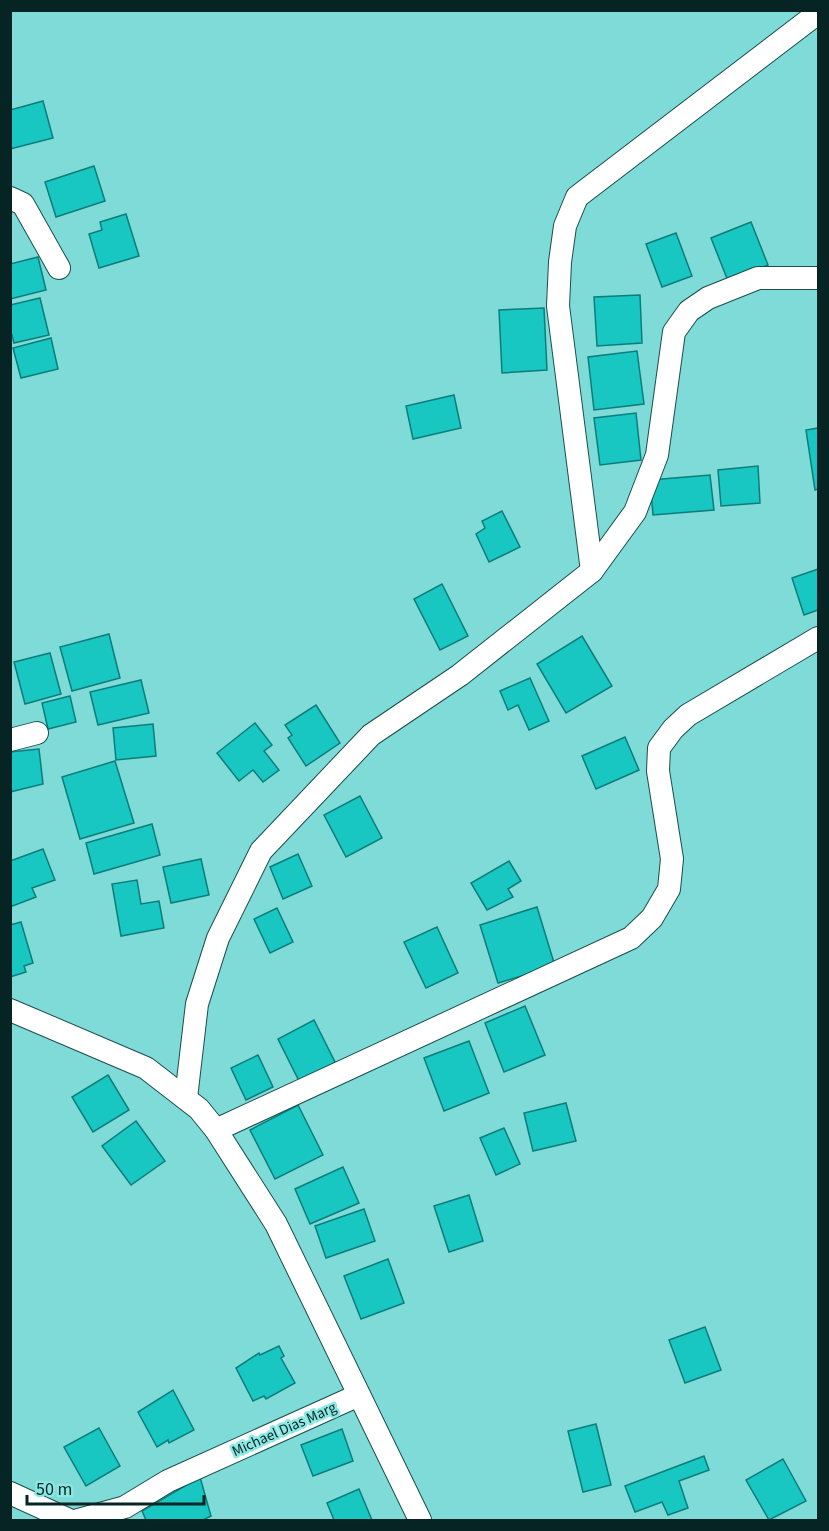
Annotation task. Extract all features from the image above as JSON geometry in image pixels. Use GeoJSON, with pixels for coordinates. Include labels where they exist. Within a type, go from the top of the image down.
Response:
{"type":"FeatureCollection","features":[{"type":"Feature","properties":{"kind":"street"},"geometry":{"type":"LineString","coordinates":[[592,571],[558,306],[560,262],[565,226],[578,197],[819,13]]}},
{"type":"Feature","properties":{"kind":"street"},"geometry":{"type":"LineString","coordinates":[[10,198],[23,204],[59,268]]}},
{"type":"Feature","properties":{"kind":"street"},"geometry":{"type":"LineString","coordinates":[[186,1098],[197,1004],[218,938],[261,850],[371,735],[460,675],[592,571],[634,512],[657,455],[674,332],[689,311],[708,298],[758,278],[819,278]]}},
{"type":"Feature","properties":{"kind":"street"},"geometry":{"type":"LineString","coordinates":[[216,1130],[631,938],[652,918],[669,889],[672,860],[658,771],[659,748],[673,729],[688,715],[819,638]]}},
{"type":"Feature","properties":{"kind":"street"},"geometry":{"type":"LineString","coordinates":[[10,740],[37,733]]}},
{"type":"Feature","properties":{"kind":"street"},"geometry":{"type":"LineString","coordinates":[[10,1010],[146,1068],[199,1109],[216,1130],[276,1224],[420,1521]]}},
{"type":"Feature","properties":{"kind":"street","name":"Michael Dias Marg"},"geometry":{"type":"LineString","coordinates":[[78,1521],[125,1507],[168,1481],[359,1395]]}},
{"type":"Feature","properties":{"kind":"street"},"geometry":{"type":"LineString","coordinates":[[10,1493],[69,1521]]}},
{"type":"Feature","properties":{"kind":"building"},"geometry":{"type":"Polygon","coordinates":[[[43,101],[53,138],[10,149],[10,110],[43,101]]]}},
{"type":"Feature","properties":{"kind":"building"},"geometry":{"type":"Polygon","coordinates":[[[94,166],[105,201],[56,217],[45,182],[94,166]]]}},
{"type":"Feature","properties":{"kind":"building"},"geometry":{"type":"Polygon","coordinates":[[[126,214],[139,256],[99,268],[89,234],[102,230],[100,222],[126,214]]]}},
{"type":"Feature","properties":{"kind":"building"},"geometry":{"type":"Polygon","coordinates":[[[751,222],[768,265],[728,281],[711,238],[751,222]]]}},
{"type":"Feature","properties":{"kind":"building"},"geometry":{"type":"Polygon","coordinates":[[[676,233],[692,276],[662,287],[646,244],[676,233]]]}},
{"type":"Feature","properties":{"kind":"building"},"geometry":{"type":"Polygon","coordinates":[[[38,257],[46,290],[10,299],[10,264],[38,257]]]}},
{"type":"Feature","properties":{"kind":"building"},"geometry":{"type":"Polygon","coordinates":[[[640,295],[642,343],[597,346],[594,297],[640,295]]]}},
{"type":"Feature","properties":{"kind":"building"},"geometry":{"type":"Polygon","coordinates":[[[40,298],[49,335],[14,343],[10,328],[10,305],[40,298]]]}},
{"type":"Feature","properties":{"kind":"building"},"geometry":{"type":"Polygon","coordinates":[[[544,308],[547,370],[502,373],[499,310],[544,308]]]}},
{"type":"Feature","properties":{"kind":"building"},"geometry":{"type":"Polygon","coordinates":[[[51,338],[58,369],[21,378],[13,348],[51,338]]]}},
{"type":"Feature","properties":{"kind":"building"},"geometry":{"type":"Polygon","coordinates":[[[637,351],[644,404],[594,410],[588,357],[637,351]]]}},
{"type":"Feature","properties":{"kind":"building"},"geometry":{"type":"Polygon","coordinates":[[[454,395],[461,428],[413,439],[406,406],[454,395]]]}},
{"type":"Feature","properties":{"kind":"building"},"geometry":{"type":"Polygon","coordinates":[[[636,413],[641,460],[600,465],[594,418],[636,413]]]}},
{"type":"Feature","properties":{"kind":"building"},"geometry":{"type":"Polygon","coordinates":[[[818,428],[818,489],[815,490],[806,430],[818,428]]]}},
{"type":"Feature","properties":{"kind":"building"},"geometry":{"type":"Polygon","coordinates":[[[758,466],[760,503],[721,506],[718,470],[758,466]]]}},
{"type":"Feature","properties":{"kind":"building"},"geometry":{"type":"Polygon","coordinates":[[[710,475],[714,510],[653,515],[650,480],[710,475]]]}},
{"type":"Feature","properties":{"kind":"building"},"geometry":{"type":"Polygon","coordinates":[[[502,511],[520,547],[489,562],[476,534],[485,528],[482,521],[502,511]]]}},
{"type":"Feature","properties":{"kind":"building"},"geometry":{"type":"Polygon","coordinates":[[[818,569],[818,610],[804,615],[792,578],[818,569]]]}},
{"type":"Feature","properties":{"kind":"building"},"geometry":{"type":"Polygon","coordinates":[[[442,584],[468,636],[440,650],[414,599],[442,584]]]}},
{"type":"Feature","properties":{"kind":"building"},"geometry":{"type":"Polygon","coordinates":[[[109,634],[120,678],[72,691],[60,647],[109,634]]]}},
{"type":"Feature","properties":{"kind":"building"},"geometry":{"type":"Polygon","coordinates":[[[582,636],[612,686],[566,713],[537,664],[582,636]]]}},
{"type":"Feature","properties":{"kind":"building"},"geometry":{"type":"Polygon","coordinates":[[[50,653],[61,694],[25,704],[14,662],[50,653]]]}},
{"type":"Feature","properties":{"kind":"building"},"geometry":{"type":"Polygon","coordinates":[[[530,678],[549,721],[529,730],[518,705],[508,710],[500,691],[530,678]]]}},
{"type":"Feature","properties":{"kind":"building"},"geometry":{"type":"Polygon","coordinates":[[[141,680],[149,713],[98,725],[90,692],[141,680]]]}},
{"type":"Feature","properties":{"kind":"building"},"geometry":{"type":"Polygon","coordinates":[[[70,696],[76,722],[48,729],[42,703],[70,696]]]}},
{"type":"Feature","properties":{"kind":"building"},"geometry":{"type":"Polygon","coordinates":[[[316,705],[340,743],[306,766],[288,738],[292,735],[285,725],[316,705]]]}},
{"type":"Feature","properties":{"kind":"building"},"geometry":{"type":"Polygon","coordinates":[[[255,723],[272,745],[264,751],[279,770],[263,782],[253,770],[239,781],[217,753],[255,723]]]}},
{"type":"Feature","properties":{"kind":"building"},"geometry":{"type":"Polygon","coordinates":[[[153,724],[156,756],[116,760],[113,728],[153,724]]]}},
{"type":"Feature","properties":{"kind":"building"},"geometry":{"type":"Polygon","coordinates":[[[625,737],[639,770],[596,789],[582,756],[625,737]]]}},
{"type":"Feature","properties":{"kind":"building"},"geometry":{"type":"Polygon","coordinates":[[[39,749],[43,784],[10,792],[10,752],[39,749]]]}},
{"type":"Feature","properties":{"kind":"building"},"geometry":{"type":"Polygon","coordinates":[[[115,761],[134,823],[80,839],[62,777],[115,761]]]}},
{"type":"Feature","properties":{"kind":"building"},"geometry":{"type":"Polygon","coordinates":[[[360,796],[382,838],[346,857],[324,815],[360,796]]]}},
{"type":"Feature","properties":{"kind":"building"},"geometry":{"type":"Polygon","coordinates":[[[152,824],[160,855],[94,874],[86,843],[152,824]]]}},
{"type":"Feature","properties":{"kind":"building"},"geometry":{"type":"Polygon","coordinates":[[[43,849],[55,880],[32,888],[36,897],[10,907],[10,861],[43,849]]]}},
{"type":"Feature","properties":{"kind":"building"},"geometry":{"type":"Polygon","coordinates":[[[298,854],[312,886],[283,899],[270,867],[298,854]]]}},
{"type":"Feature","properties":{"kind":"building"},"geometry":{"type":"Polygon","coordinates":[[[201,859],[209,895],[171,903],[163,867],[201,859]]]}},
{"type":"Feature","properties":{"kind":"building"},"geometry":{"type":"Polygon","coordinates":[[[509,861],[521,881],[508,889],[513,897],[487,910],[471,883],[509,861]]]}},
{"type":"Feature","properties":{"kind":"building"},"geometry":{"type":"Polygon","coordinates":[[[137,880],[141,904],[159,901],[164,928],[121,936],[112,884],[137,880]]]}},
{"type":"Feature","properties":{"kind":"building"},"geometry":{"type":"Polygon","coordinates":[[[537,907],[555,966],[498,983],[480,925],[537,907]]]}},
{"type":"Feature","properties":{"kind":"building"},"geometry":{"type":"Polygon","coordinates":[[[277,908],[293,942],[270,953],[254,919],[277,908]]]}},
{"type":"Feature","properties":{"kind":"building"},"geometry":{"type":"Polygon","coordinates":[[[21,922],[33,963],[24,966],[26,972],[10,977],[10,925],[21,922]]]}},
{"type":"Feature","properties":{"kind":"building"},"geometry":{"type":"Polygon","coordinates":[[[437,927],[458,973],[426,988],[404,942],[437,927]]]}},
{"type":"Feature","properties":{"kind":"building"},"geometry":{"type":"Polygon","coordinates":[[[525,1006],[545,1055],[504,1072],[485,1023],[525,1006]]]}},
{"type":"Feature","properties":{"kind":"building"},"geometry":{"type":"Polygon","coordinates":[[[314,1020],[337,1066],[301,1085],[278,1039],[314,1020]]]}},
{"type":"Feature","properties":{"kind":"building"},"geometry":{"type":"Polygon","coordinates":[[[469,1041],[489,1093],[444,1111],[424,1058],[469,1041]]]}},
{"type":"Feature","properties":{"kind":"building"},"geometry":{"type":"Polygon","coordinates":[[[258,1055],[273,1087],[246,1100],[231,1068],[258,1055]]]}},
{"type":"Feature","properties":{"kind":"building"},"geometry":{"type":"Polygon","coordinates":[[[108,1075],[129,1110],[93,1132],[72,1097],[108,1075]]]}},
{"type":"Feature","properties":{"kind":"building"},"geometry":{"type":"Polygon","coordinates":[[[566,1103],[576,1141],[533,1151],[524,1113],[566,1103]]]}},
{"type":"Feature","properties":{"kind":"building"},"geometry":{"type":"Polygon","coordinates":[[[298,1105],[323,1155],[275,1179],[250,1130],[298,1105]]]}},
{"type":"Feature","properties":{"kind":"building"},"geometry":{"type":"Polygon","coordinates":[[[136,1121],[165,1161],[131,1185],[102,1146],[136,1121]]]}},
{"type":"Feature","properties":{"kind":"building"},"geometry":{"type":"Polygon","coordinates":[[[504,1128],[520,1164],[496,1175],[480,1138],[504,1128]]]}},
{"type":"Feature","properties":{"kind":"building"},"geometry":{"type":"Polygon","coordinates":[[[343,1167],[359,1203],[310,1224],[295,1189],[343,1167]]]}},
{"type":"Feature","properties":{"kind":"building"},"geometry":{"type":"Polygon","coordinates":[[[469,1195],[483,1241],[449,1252],[434,1206],[469,1195]]]}},
{"type":"Feature","properties":{"kind":"building"},"geometry":{"type":"Polygon","coordinates":[[[364,1209],[375,1241],[326,1258],[315,1226],[364,1209]]]}},
{"type":"Feature","properties":{"kind":"building"},"geometry":{"type":"Polygon","coordinates":[[[388,1259],[404,1303],[361,1319],[344,1276],[388,1259]]]}},
{"type":"Feature","properties":{"kind":"building"},"geometry":{"type":"Polygon","coordinates":[[[705,1327],[721,1370],[685,1383],[669,1340],[705,1327]]]}},
{"type":"Feature","properties":{"kind":"building"},"geometry":{"type":"Polygon","coordinates":[[[279,1346],[284,1356],[281,1358],[295,1383],[266,1399],[264,1396],[253,1401],[236,1368],[259,1353],[260,1355],[279,1346]]]}},
{"type":"Feature","properties":{"kind":"building"},"geometry":{"type":"Polygon","coordinates":[[[173,1390],[194,1430],[157,1447],[138,1412],[173,1390]]]}},
{"type":"Feature","properties":{"kind":"building"},"geometry":{"type":"Polygon","coordinates":[[[596,1424],[611,1485],[583,1492],[568,1431],[596,1424]]]}},
{"type":"Feature","properties":{"kind":"building"},"geometry":{"type":"Polygon","coordinates":[[[99,1428],[120,1466],[86,1486],[64,1447],[99,1428]]]}},
{"type":"Feature","properties":{"kind":"building"},"geometry":{"type":"Polygon","coordinates":[[[342,1429],[353,1461],[313,1476],[301,1445],[342,1429]]]}},
{"type":"Feature","properties":{"kind":"building"},"geometry":{"type":"Polygon","coordinates":[[[704,1456],[709,1470],[679,1481],[688,1508],[668,1515],[662,1502],[635,1512],[625,1486],[704,1456]]]}},
{"type":"Feature","properties":{"kind":"building"},"geometry":{"type":"Polygon","coordinates":[[[783,1459],[806,1501],[769,1520],[746,1480],[783,1459]]]}},
{"type":"Feature","properties":{"kind":"building"},"geometry":{"type":"Polygon","coordinates":[[[200,1477],[211,1516],[203,1520],[146,1520],[142,1511],[200,1477]]]}},
{"type":"Feature","properties":{"kind":"building"},"geometry":{"type":"Polygon","coordinates":[[[359,1489],[372,1520],[334,1520],[327,1503],[359,1489]]]}}]}
